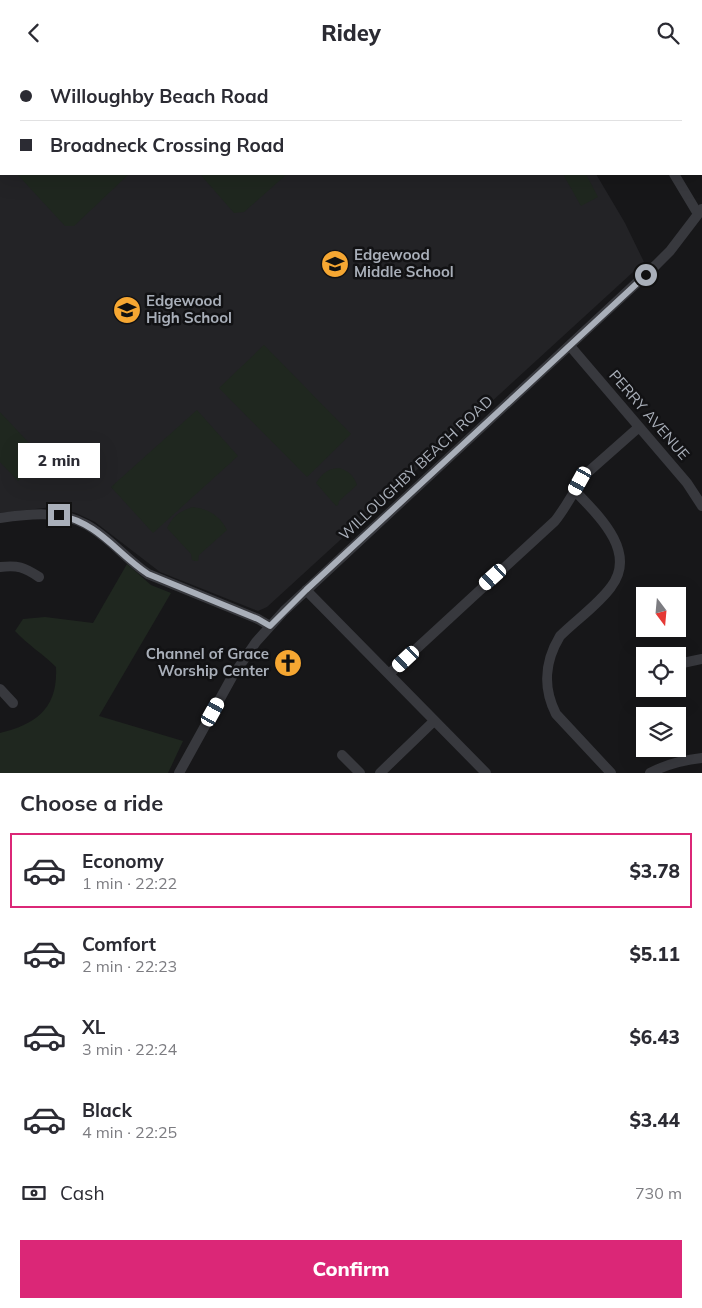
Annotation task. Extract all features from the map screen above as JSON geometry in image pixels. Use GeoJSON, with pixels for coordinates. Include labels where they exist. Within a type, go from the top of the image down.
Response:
{"type":"FeatureCollection","features":[{"type":"Feature","properties":{"kind":"street"},"geometry":{"type":"LineString","coordinates":[[675,175],[700,211]]}},
{"type":"Feature","properties":{"kind":"street","name":"WILLOUGHBY BEACH ROAD"},"geometry":{"type":"LineString","coordinates":[[179,773],[232,677],[270,626],[306,590],[656,265],[670,251],[700,211]]}},
{"type":"Feature","properties":{"kind":"street","name":"PERRY AVENUE"},"geometry":{"type":"LineString","coordinates":[[570,345],[687,483],[702,506]]}},
{"type":"Feature","properties":{"kind":"street"},"geometry":{"type":"LineString","coordinates":[[389,674],[555,521],[568,505],[587,473],[639,427]]}},
{"type":"Feature","properties":{"kind":"street"},"geometry":{"type":"LineString","coordinates":[[575,491],[614,537],[619,555],[618,570],[612,586],[558,640],[548,665],[546,685],[551,705],[556,713],[611,773]]}},
{"type":"Feature","properties":{"kind":"street"},"geometry":{"type":"LineString","coordinates":[[0,518],[40,514],[73,519],[88,525],[148,574],[258,619],[270,626]]}},
{"type":"Feature","properties":{"kind":"street"},"geometry":{"type":"LineString","coordinates":[[0,567],[20,566],[39,577]]}},
{"type":"Feature","properties":{"kind":"street"},"geometry":{"type":"LineString","coordinates":[[306,590],[486,773]]}},
{"type":"Feature","properties":{"kind":"street"},"geometry":{"type":"LineString","coordinates":[[686,662],[702,659]]}},
{"type":"Feature","properties":{"kind":"street"},"geometry":{"type":"LineString","coordinates":[[0,689],[13,703]]}},
{"type":"Feature","properties":{"kind":"street"},"geometry":{"type":"LineString","coordinates":[[380,773],[434,721]]}},
{"type":"Feature","properties":{"kind":"street"},"geometry":{"type":"LineString","coordinates":[[342,755],[360,773]]}},
{"type":"Feature","properties":{"kind":"street"},"geometry":{"type":"LineString","coordinates":[[650,773],[662,766],[677,761],[702,758]]}},
{"type":"Feature","properties":{"kind":"shaded area"},"geometry":{"type":"Polygon","coordinates":[[[0,175],[597,175],[625,223],[644,262],[267,607],[258,611],[160,572],[95,522],[76,513],[53,507],[0,513],[0,175]]]}},
{"type":"Feature","properties":{"kind":"shaded area"},"geometry":{"type":"Polygon","coordinates":[[[18,175],[128,175],[74,226],[65,226],[18,175]]]}},
{"type":"Feature","properties":{"kind":"shaded area"},"geometry":{"type":"Polygon","coordinates":[[[201,175],[286,175],[244,212],[234,213],[201,175]]]}},
{"type":"Feature","properties":{"kind":"shaded area"},"geometry":{"type":"Polygon","coordinates":[[[564,175],[587,175],[598,197],[581,206],[564,175]]]}},
{"type":"Feature","properties":{"kind":"shaded area"},"geometry":{"type":"Polygon","coordinates":[[[264,345],[351,434],[307,477],[219,388],[264,345]]]}},
{"type":"Feature","properties":{"kind":"shaded area"},"geometry":{"type":"Polygon","coordinates":[[[197,410],[238,456],[153,533],[111,487],[197,410]]]}},
{"type":"Feature","properties":{"kind":"shaded area"},"geometry":{"type":"Polygon","coordinates":[[[0,412],[43,458],[18,481],[0,462],[0,412]]]}},
{"type":"Feature","properties":{"kind":"shaded area"},"geometry":{"type":"Polygon","coordinates":[[[339,468],[351,474],[357,485],[336,506],[316,483],[326,472],[339,468]]]}},
{"type":"Feature","properties":{"kind":"shaded area"},"geometry":{"type":"Polygon","coordinates":[[[193,507],[213,514],[227,530],[199,555],[198,561],[192,560],[191,554],[167,528],[177,515],[193,507]]]}},
{"type":"Feature","properties":{"kind":"shaded area"},"geometry":{"type":"Polygon","coordinates":[[[127,564],[151,585],[171,593],[99,716],[183,741],[168,773],[0,773],[0,733],[25,725],[43,712],[49,704],[56,681],[56,667],[15,631],[23,619],[45,617],[93,623],[127,564]]]}},
{"type":"Feature","properties":{"kind":"place","name":"Edgewood Middle School"},"geometry":{"type":"Point","coordinates":[335,264]}},
{"type":"Feature","properties":{"kind":"place","name":"Edgewood High School"},"geometry":{"type":"Point","coordinates":[127,310]}},
{"type":"Feature","properties":{"kind":"place","name":"Channel of Grace Worship Center"},"geometry":{"type":"Point","coordinates":[288,663]}},
{"type":"Feature","properties":{"kind":"route"},"geometry":{"type":"LineString","coordinates":[[59,515],[88,525],[148,574],[258,619],[270,626],[306,590],[646,275]]}}]}
